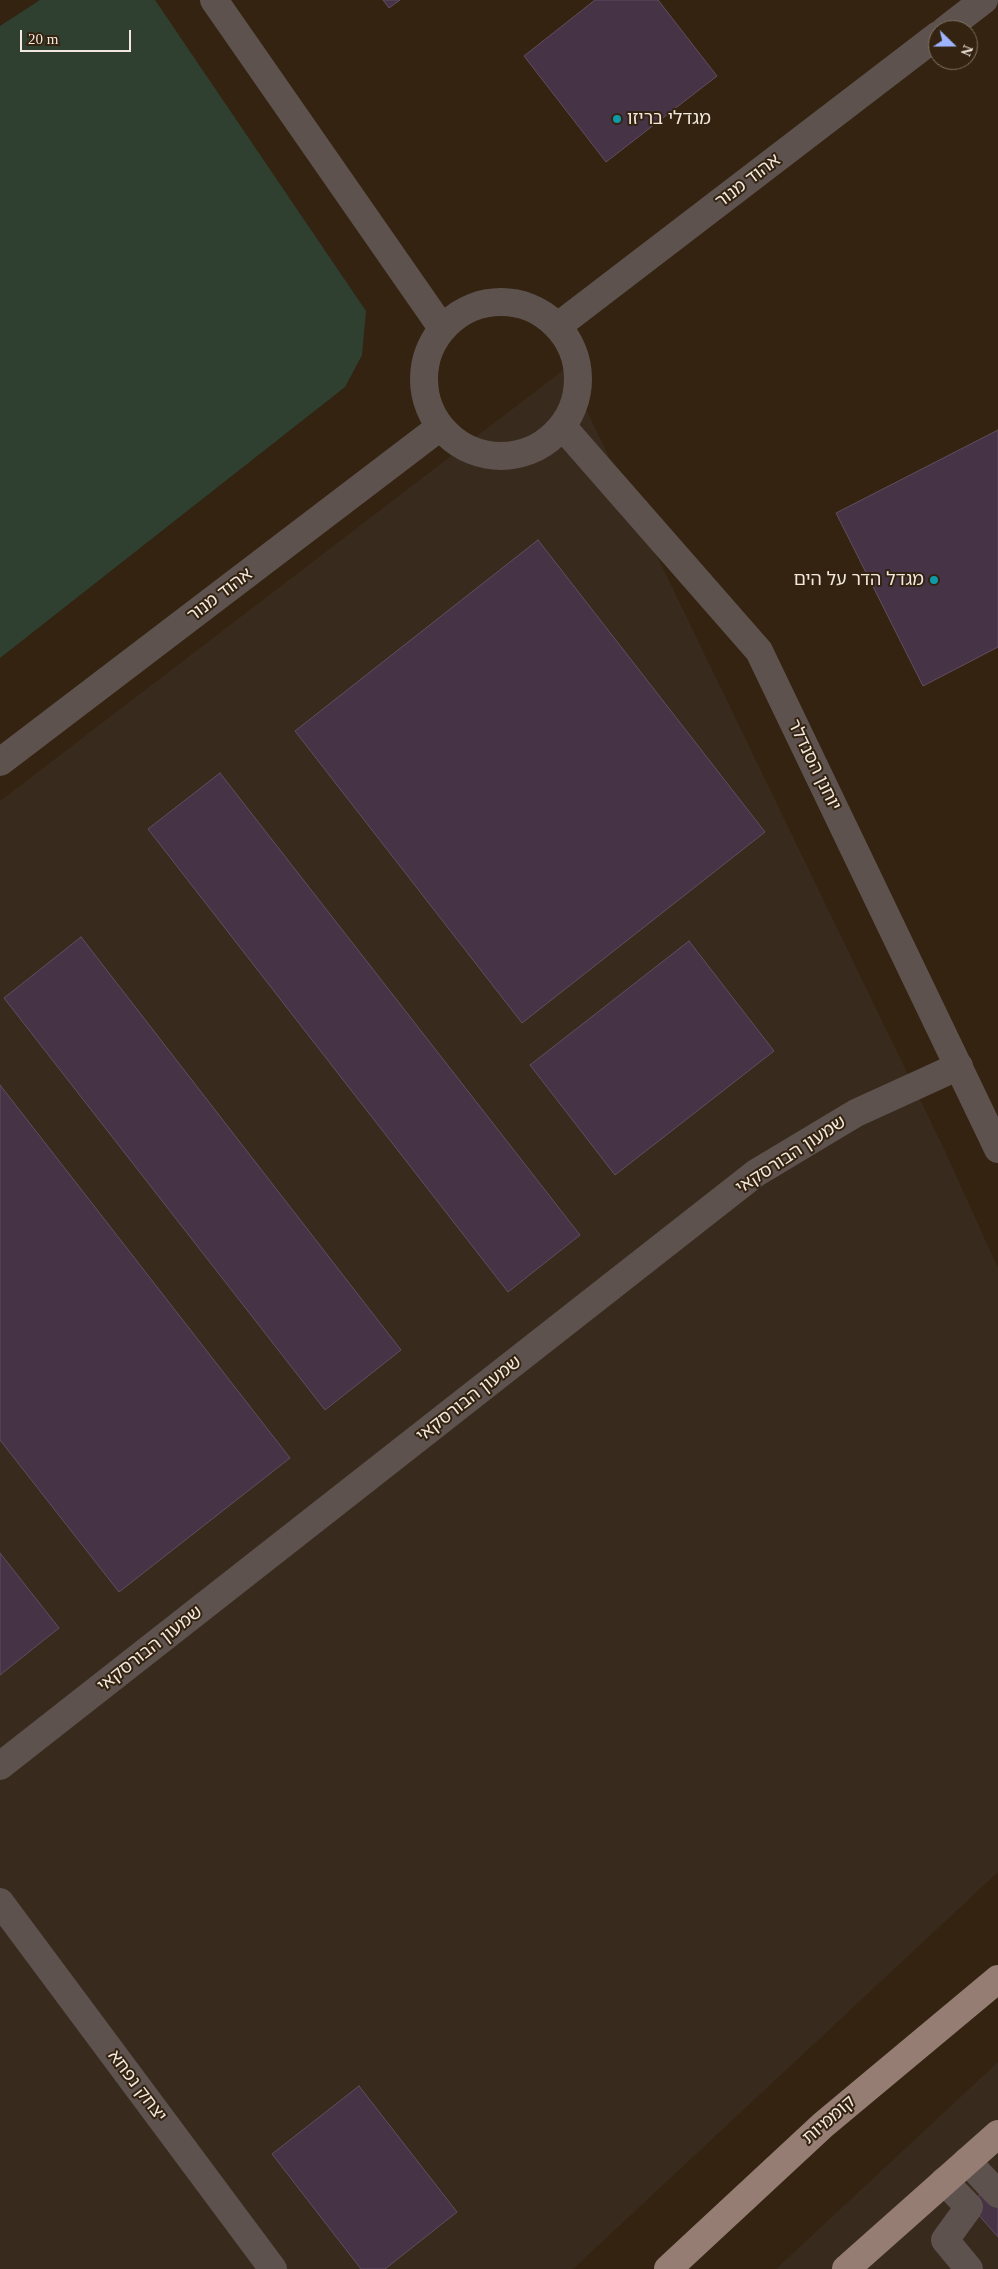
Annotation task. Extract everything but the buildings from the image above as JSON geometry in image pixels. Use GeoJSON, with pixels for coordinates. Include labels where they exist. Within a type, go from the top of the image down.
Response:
{"type":"FeatureCollection","features":[{"type":"Feature","properties":{"kind":"main road","name":"קוממיות"},"geometry":{"type":"LineString","coordinates":[[668,2269],[823,2125],[998,1979]]}},
{"type":"Feature","properties":{"kind":"main road"},"geometry":{"type":"LineString","coordinates":[[846,2269],[998,2134]]}},
{"type":"Feature","properties":{"kind":"street"},"geometry":{"type":"LineString","coordinates":[[214,0],[442,328]]}},
{"type":"Feature","properties":{"kind":"street"},"geometry":{"type":"LineString","coordinates":[[958,20],[984,0]]}},
{"type":"Feature","properties":{"kind":"street","name":"אהוד מנור"},"geometry":{"type":"LineString","coordinates":[[558,326],[928,43]]}},
{"type":"Feature","properties":{"kind":"street"},"geometry":{"type":"LineString","coordinates":[[492,302],[519,304],[543,314],[558,326],[572,349],[578,375],[574,402],[562,426],[542,444],[512,456],[485,455],[460,445],[440,427],[427,405],[423,378],[428,352],[442,328],[463,311],[492,302]]}},
{"type":"Feature","properties":{"kind":"street","name":"יוחנן הסנדלר"},"geometry":{"type":"LineString","coordinates":[[562,426],[759,651],[959,1066],[989,1104],[998,1149]]}},
{"type":"Feature","properties":{"kind":"street","name":"אהוד מנור"},"geometry":{"type":"LineString","coordinates":[[0,762],[440,427]]}},
{"type":"Feature","properties":{"kind":"street","name":"שמעון הבורסקאי"},"geometry":{"type":"LineString","coordinates":[[0,1766],[756,1174],[856,1113],[959,1066]]}},
{"type":"Feature","properties":{"kind":"street","name":"יצחק נפחא"},"geometry":{"type":"LineString","coordinates":[[0,1902],[273,2269]]}},
{"type":"Feature","properties":{"kind":"street"},"geometry":{"type":"LineString","coordinates":[[967,2161],[998,2194]]}},
{"type":"Feature","properties":{"kind":"street"},"geometry":{"type":"LineString","coordinates":[[944,2182],[969,2207],[946,2240],[969,2269]]}},
{"type":"Feature","properties":{"kind":"shaded area"},"geometry":{"type":"Polygon","coordinates":[[[566,368],[945,1151],[998,1268],[998,1872],[573,2269],[0,2269],[0,801],[566,368]]]}},
{"type":"Feature","properties":{"kind":"shaded area"},"geometry":{"type":"Polygon","coordinates":[[[998,2062],[998,2269],[776,2269],[998,2062]]]}},
{"type":"Feature","properties":{"kind":"green space"},"geometry":{"type":"Polygon","coordinates":[[[40,0],[155,0],[366,311],[362,355],[345,387],[0,658],[0,26],[40,0]]]}},
{"type":"Feature","properties":{"kind":"place","name":"מגדלי בריזו"},"geometry":{"type":"Point","coordinates":[617,119]}},
{"type":"Feature","properties":{"kind":"place","name":"מגדל הדר על הים"},"geometry":{"type":"Point","coordinates":[934,580]}}]}
